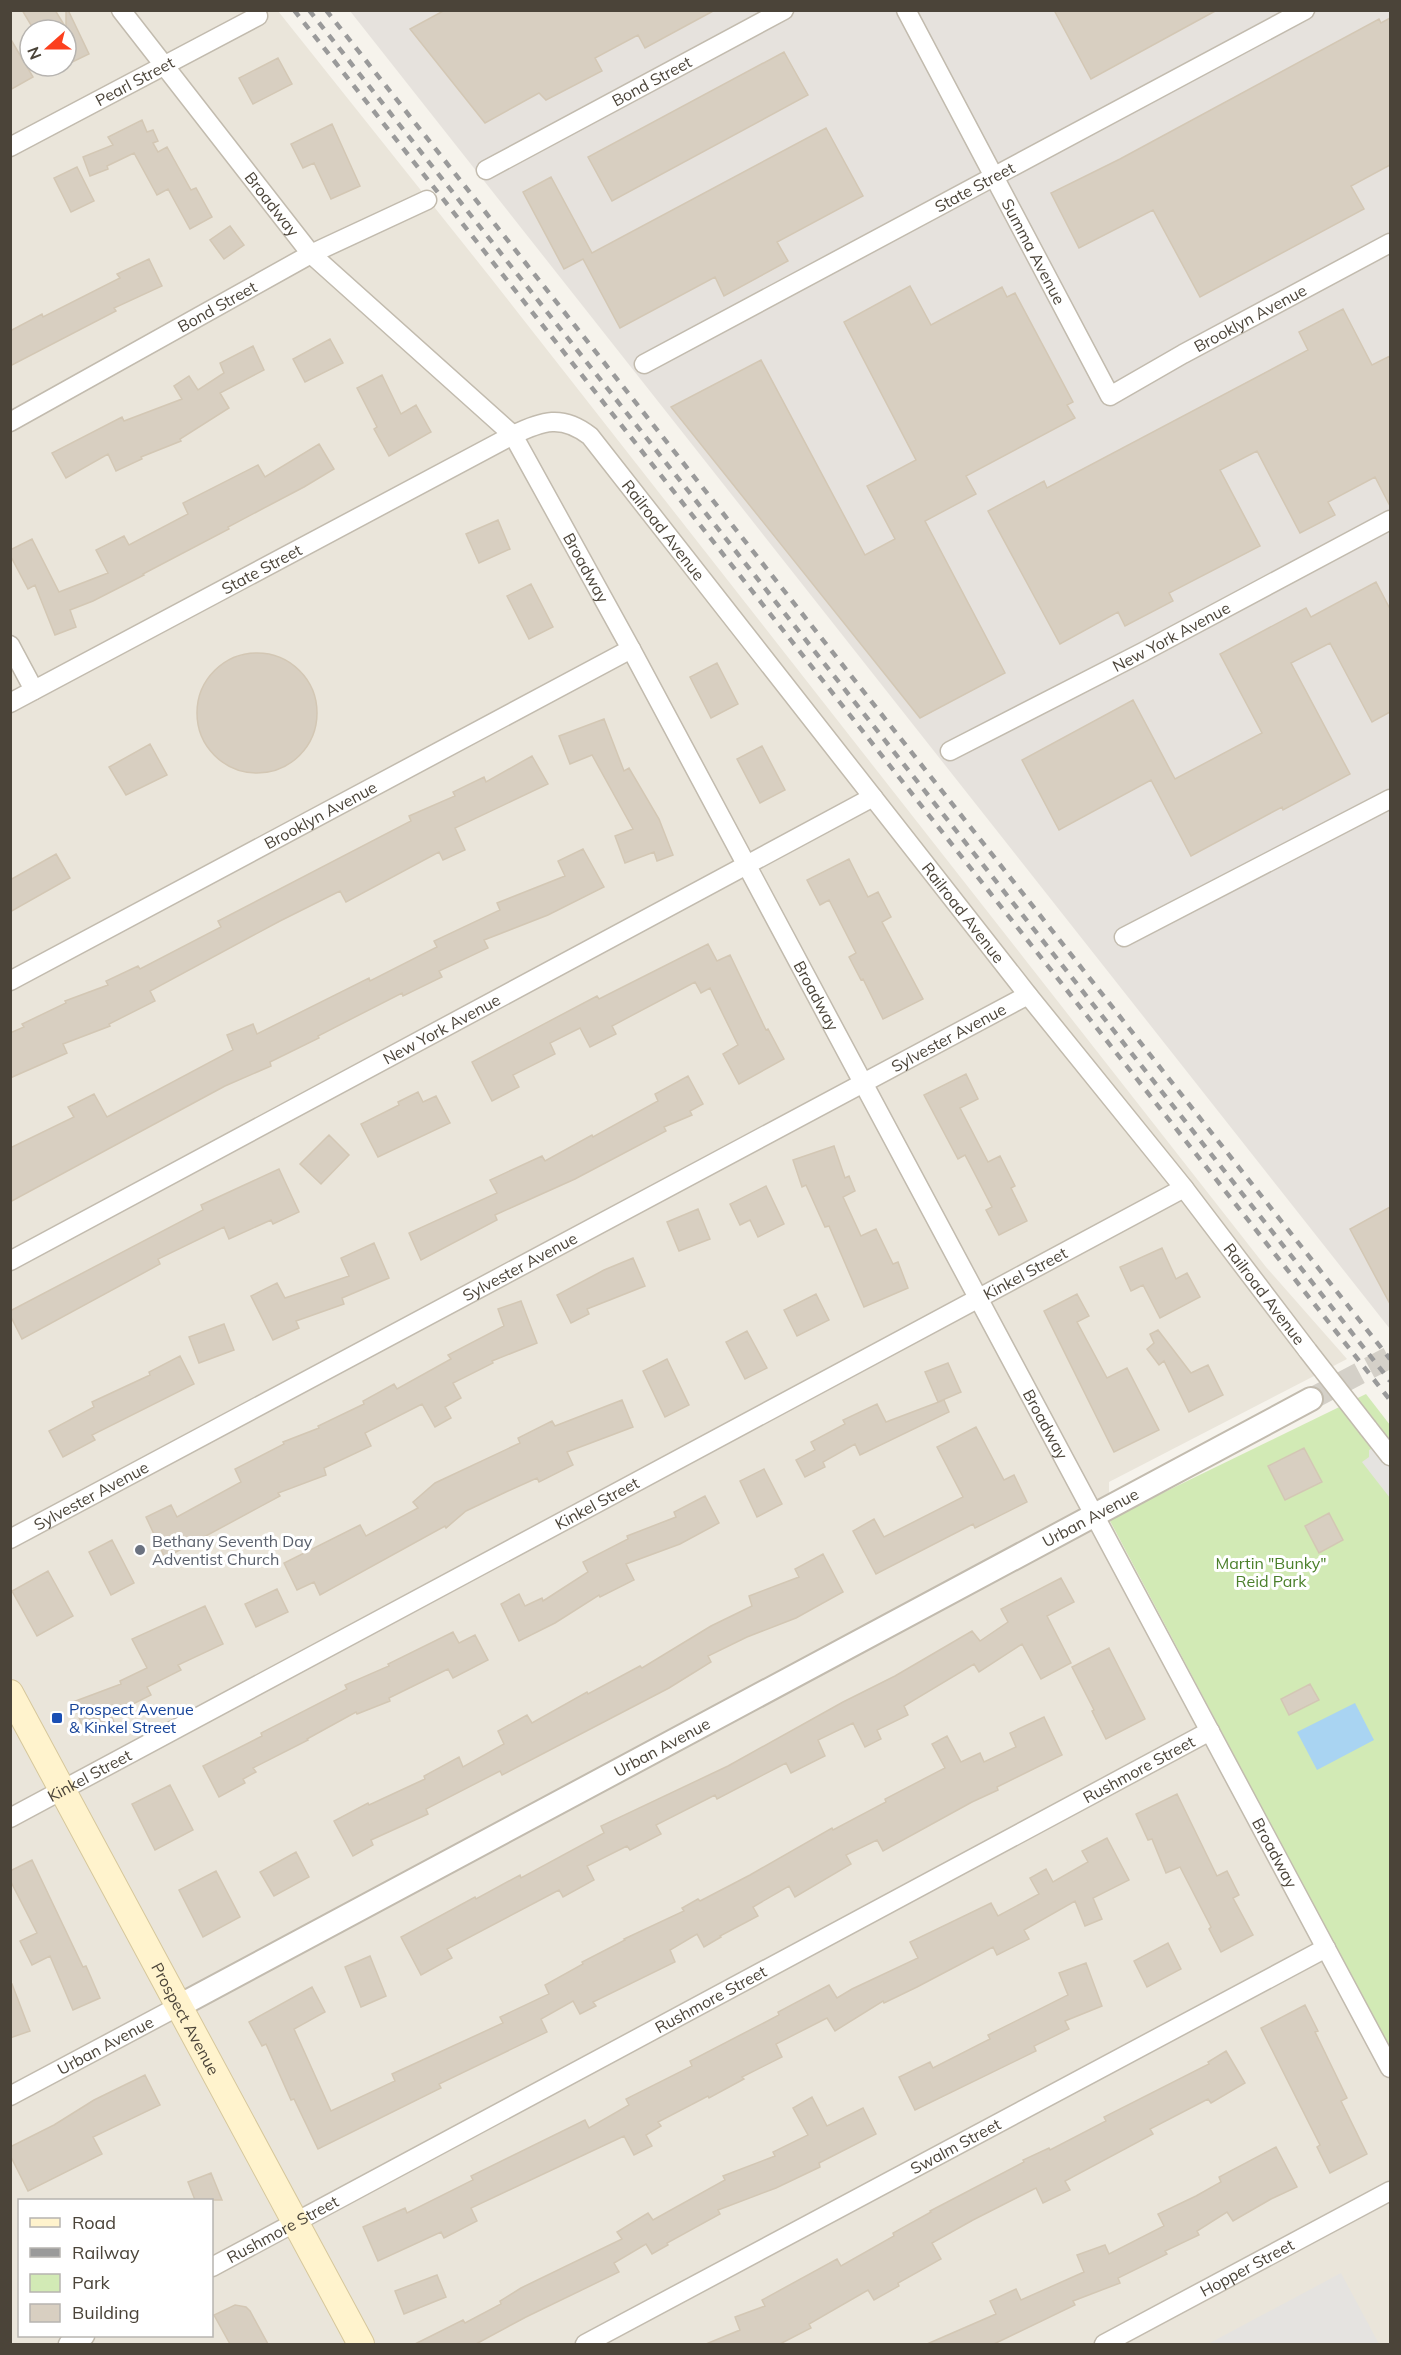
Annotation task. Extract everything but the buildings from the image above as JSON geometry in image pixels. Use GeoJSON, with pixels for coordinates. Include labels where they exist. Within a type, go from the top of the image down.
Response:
{"type":"FeatureCollection","features":[{"type":"Feature","properties":{"kind":"main road","name":"Prospect Avenue"},"geometry":{"type":"LineString","coordinates":[[10,1693],[361,2344]]}},
{"type":"Feature","properties":{"kind":"street","name":"Broadway"},"geometry":{"type":"LineString","coordinates":[[121,10],[310,254],[513,435],[631,649],[1390,2068]]}},
{"type":"Feature","properties":{"kind":"street","name":"Bond Street"},"geometry":{"type":"LineString","coordinates":[[486,170],[784,10]]}},
{"type":"Feature","properties":{"kind":"street","name":"Summa Avenue"},"geometry":{"type":"LineString","coordinates":[[906,10],[1110,396]]}},
{"type":"Feature","properties":{"kind":"street","name":"State Street"},"geometry":{"type":"LineString","coordinates":[[644,364],[1305,10]]}},
{"type":"Feature","properties":{"kind":"street","name":"Pearl Street"},"geometry":{"type":"LineString","coordinates":[[10,147],[258,16]]}},
{"type":"Feature","properties":{"kind":"street","name":"Bond Street"},"geometry":{"type":"LineString","coordinates":[[10,422],[310,254],[427,200]]}},
{"type":"Feature","properties":{"kind":"street","name":"Brooklyn Avenue"},"geometry":{"type":"LineString","coordinates":[[1110,396],[1183,354],[1390,243]]}},
{"type":"Feature","properties":{"kind":"street","name":"Railroad Avenue"},"geometry":{"type":"LineString","coordinates":[[513,435],[535,424],[551,420],[578,427],[590,436],[1028,995],[1184,1188],[1390,1456]]}},
{"type":"Feature","properties":{"kind":"street","name":"State Street"},"geometry":{"type":"LineString","coordinates":[[10,703],[513,435]]}},
{"type":"Feature","properties":{"kind":"street","name":"New York Avenue"},"geometry":{"type":"LineString","coordinates":[[950,751],[1143,652],[1390,520]]}},
{"type":"Feature","properties":{"kind":"street"},"geometry":{"type":"LineString","coordinates":[[10,645],[34,690]]}},
{"type":"Feature","properties":{"kind":"street","name":"Brooklyn Avenue"},"geometry":{"type":"LineString","coordinates":[[10,981],[631,649]]}},
{"type":"Feature","properties":{"kind":"street","name":"New York Avenue"},"geometry":{"type":"LineString","coordinates":[[10,1261],[873,798]]}},
{"type":"Feature","properties":{"kind":"street"},"geometry":{"type":"LineString","coordinates":[[1124,937],[1390,799]]}},
{"type":"Feature","properties":{"kind":"street","name":"Sylvester Avenue"},"geometry":{"type":"LineString","coordinates":[[10,1539],[1028,995]]}},
{"type":"Feature","properties":{"kind":"street","name":"Kinkel Street"},"geometry":{"type":"LineString","coordinates":[[10,1818],[1184,1188]]}},
{"type":"Feature","properties":{"kind":"street","name":"Urban Avenue"},"geometry":{"type":"LineString","coordinates":[[10,2096],[1311,1399]]}},
{"type":"Feature","properties":{"kind":"street","name":"Rushmore Street"},"geometry":{"type":"LineString","coordinates":[[213,2266],[1210,1731]]}},
{"type":"Feature","properties":{"kind":"street","name":"Swalm Street"},"geometry":{"type":"LineString","coordinates":[[585,2344],[1326,1948]]}},
{"type":"Feature","properties":{"kind":"street","name":"Hopper Street"},"geometry":{"type":"LineString","coordinates":[[1104,2344],[1390,2191]]}},
{"type":"Feature","properties":{"kind":"street"},"geometry":{"type":"LineString","coordinates":[[68,2344],[83,2337]]}},
{"type":"Feature","properties":{"kind":"shaded area"},"geometry":{"type":"Polygon","coordinates":[[[11,11],[278,11],[490,277],[1266,1267],[1347,1359],[1109,1482],[1109,1519],[1390,2050],[1390,2344],[11,2344],[11,11]]]}},
{"type":"Feature","properties":{"kind":"shaded area"},"geometry":{"type":"Polygon","coordinates":[[[350,11],[1390,11],[1390,1329],[350,11]]]}},
{"type":"Feature","properties":{"kind":"shaded area"},"geometry":{"type":"Polygon","coordinates":[[[1375,1447],[1390,1467],[1390,1498],[1362,1462],[1369,1457],[1369,1450],[1375,1447]]]}},
{"type":"Feature","properties":{"kind":"shaded area"},"geometry":{"type":"Polygon","coordinates":[[[1341,2273],[1379,2344],[1208,2344],[1341,2273]]]}},
{"type":"Feature","properties":{"kind":"green space","name":"Martin \"Bunky\" Reid Park"},"geometry":{"type":"Polygon","coordinates":[[[1366,1394],[1390,1425],[1390,2050],[1109,1519],[1366,1394]]]}},
{"type":"Feature","properties":{"kind":"water"},"geometry":{"type":"Polygon","coordinates":[[[1355,1703],[1374,1740],[1317,1770],[1297,1732],[1355,1703]]]}},
{"type":"Feature","properties":{"kind":"tunnel"},"geometry":{"type":"LineString","coordinates":[[1311,1399],[1390,1357]]}},
{"type":"Feature","properties":{"kind":"railway"},"geometry":{"type":"LineString","coordinates":[[294,10],[1390,1400]]}},
{"type":"Feature","properties":{"kind":"railway"},"geometry":{"type":"LineString","coordinates":[[309,10],[1390,1381]]}},
{"type":"Feature","properties":{"kind":"railway"},"geometry":{"type":"LineString","coordinates":[[326,10],[1390,1359]]}},
{"type":"Feature","properties":{"kind":"place","name":"Bethany Seventh Day Adventist Church"},"geometry":{"type":"Point","coordinates":[140,1550]}},
{"type":"Feature","properties":{"kind":"place","name":"Prospect Avenue & Kinkel Street"},"geometry":{"type":"Point","coordinates":[57,1718]}}]}
